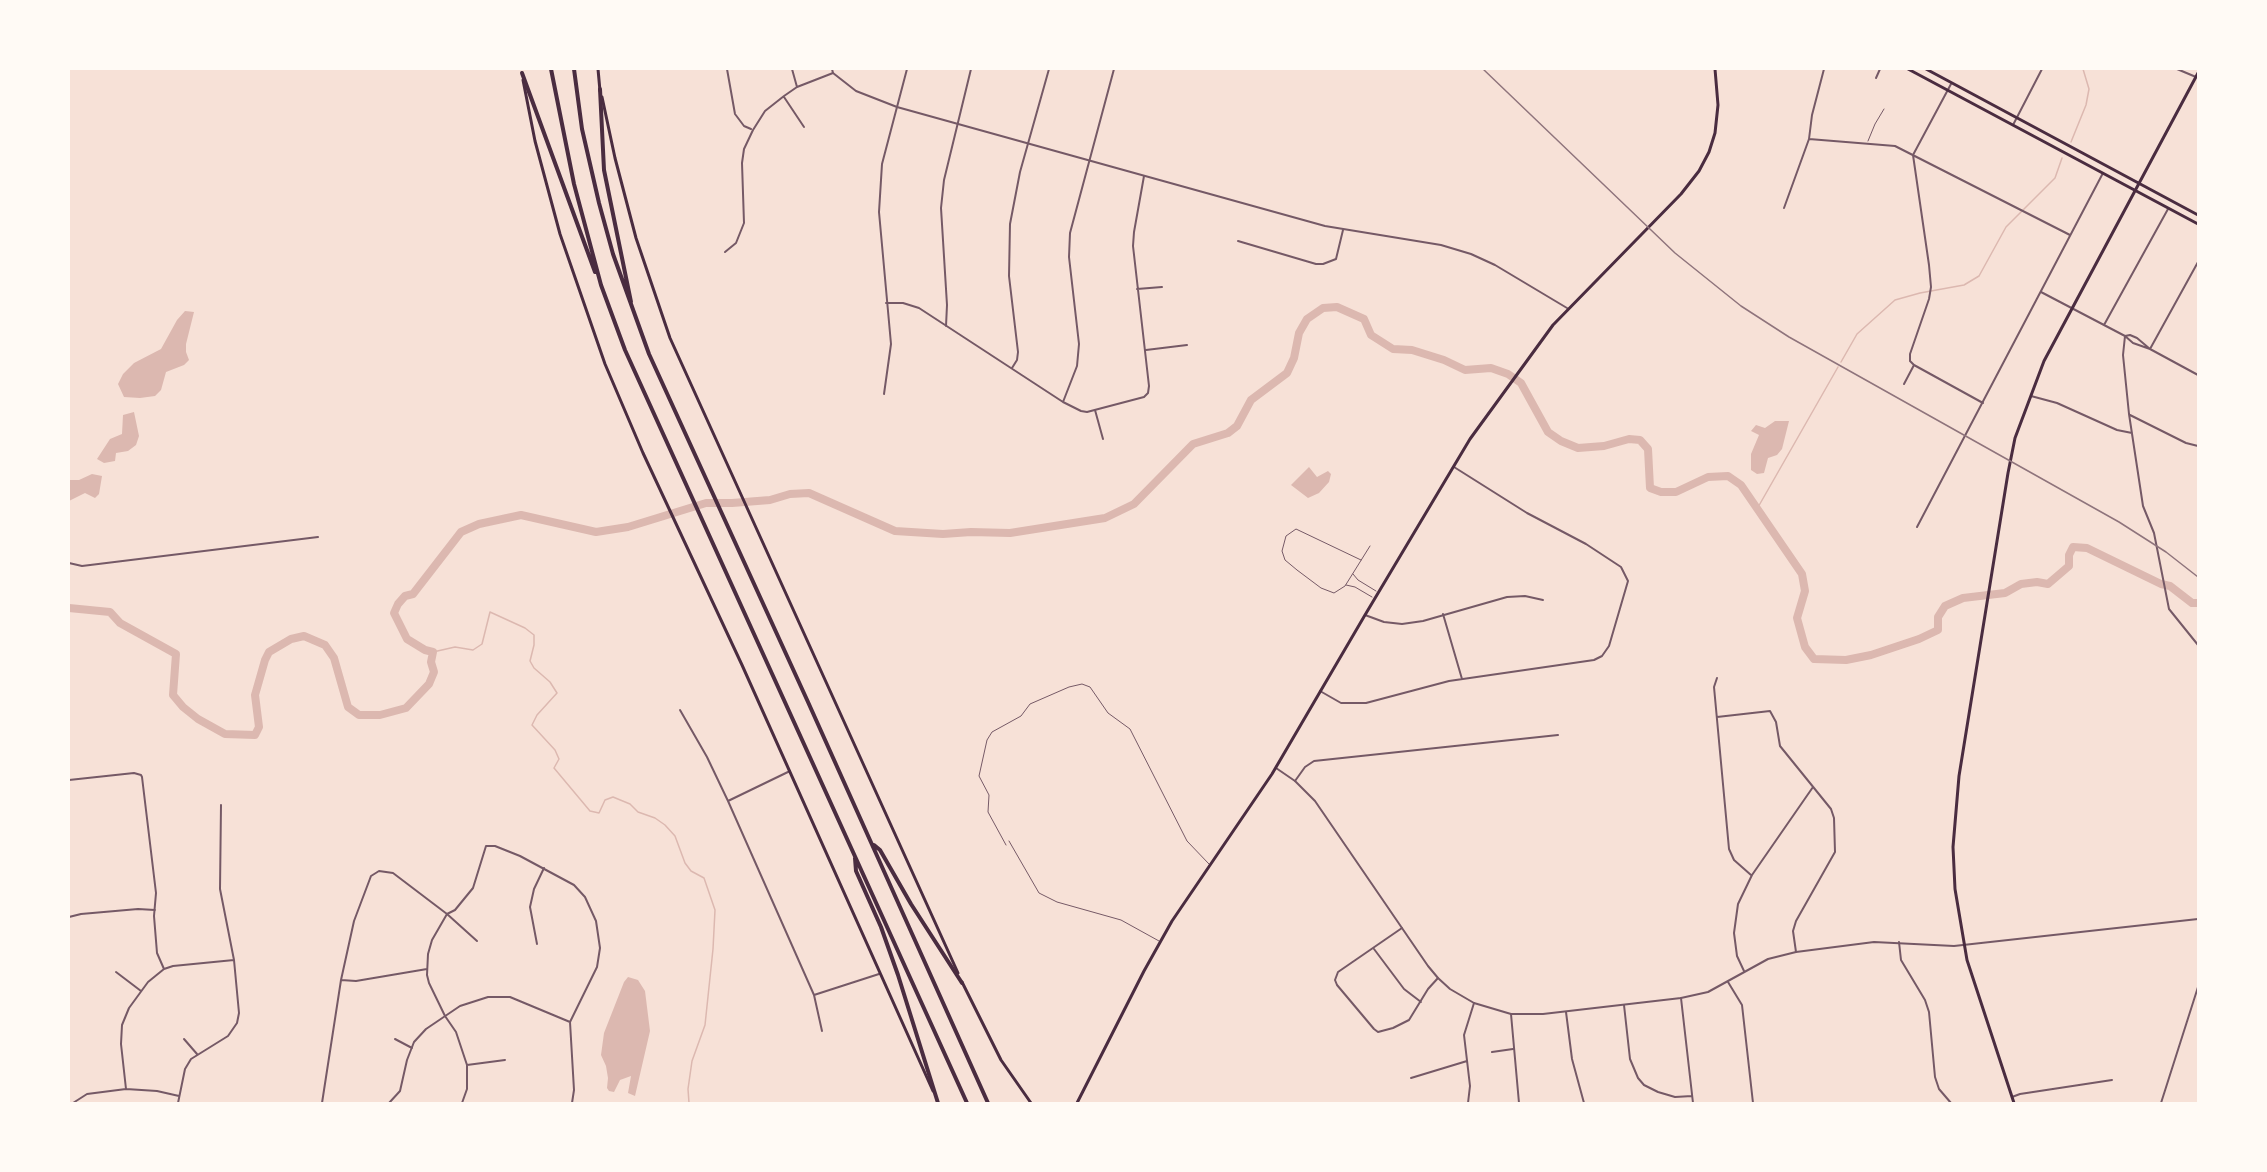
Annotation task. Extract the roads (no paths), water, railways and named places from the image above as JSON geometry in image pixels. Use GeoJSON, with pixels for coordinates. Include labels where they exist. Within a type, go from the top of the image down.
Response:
{"type":"FeatureCollection","features":[{"type":"Feature","properties":{"kind":"highway"},"geometry":{"type":"LineString","coordinates":[[551,69],[574,184],[599,280]]}},
{"type":"Feature","properties":{"kind":"highway"},"geometry":{"type":"LineString","coordinates":[[574,69],[582,129],[613,254],[652,362],[988,1103]]}},
{"type":"Feature","properties":{"kind":"highway"},"geometry":{"type":"LineString","coordinates":[[521,71],[625,350],[967,1103]]}},
{"type":"Feature","properties":{"kind":"highway"},"geometry":{"type":"LineString","coordinates":[[600,89],[604,170],[631,296],[631,306]]}},
{"type":"Feature","properties":{"kind":"highway"},"geometry":{"type":"LineString","coordinates":[[872,844],[880,850],[911,904],[962,983]]}},
{"type":"Feature","properties":{"kind":"highway"},"geometry":{"type":"LineString","coordinates":[[855,857],[856,871],[881,927],[938,1103]]}},
{"type":"Feature","properties":{"kind":"main road"},"geometry":{"type":"LineString","coordinates":[[598,69],[600,89],[620,178],[652,289],[670,338],[962,983],[1001,1060],[1031,1103]]}},
{"type":"Feature","properties":{"kind":"main road"},"geometry":{"type":"LineString","coordinates":[[1077,1103],[1160,942],[1276,768],[1452,466],[1567,308],[1681,194],[1699,171],[1709,153],[1715,133],[1718,105],[1715,69]]}},
{"type":"Feature","properties":{"kind":"main road"},"geometry":{"type":"LineString","coordinates":[[1908,69],[2197,224],[2198,216],[1926,69]]}},
{"type":"Feature","properties":{"kind":"main road"},"geometry":{"type":"LineString","coordinates":[[521,71],[541,163],[571,268],[605,364],[938,1103]]}},
{"type":"Feature","properties":{"kind":"main road"},"geometry":{"type":"LineString","coordinates":[[2014,1103],[1964,945],[1955,889],[1954,832],[1959,774],[2008,473],[2015,438],[2044,361],[2197,75]]}},
{"type":"Feature","properties":{"kind":"main road"},"geometry":{"type":"LineString","coordinates":[[2052,146],[2055,138]]}},
{"type":"Feature","properties":{"kind":"main road"},"geometry":{"type":"LineString","coordinates":[[2081,161],[2085,154]]}},
{"type":"Feature","properties":{"kind":"street"},"geometry":{"type":"LineString","coordinates":[[727,69],[735,114],[744,126],[753,130]]}},
{"type":"Feature","properties":{"kind":"street"},"geometry":{"type":"LineString","coordinates":[[792,69],[797,87]]}},
{"type":"Feature","properties":{"kind":"street"},"geometry":{"type":"LineString","coordinates":[[884,394],[891,344],[879,212],[882,164],[907,69]]}},
{"type":"Feature","properties":{"kind":"street"},"geometry":{"type":"LineString","coordinates":[[946,326],[947,305],[941,208],[944,180],[956,123],[971,69]]}},
{"type":"Feature","properties":{"kind":"street"},"geometry":{"type":"LineString","coordinates":[[1012,368],[1017,360],[1018,352],[1009,276],[1010,224],[1020,172],[1049,69]]}},
{"type":"Feature","properties":{"kind":"street"},"geometry":{"type":"LineString","coordinates":[[1063,402],[1077,366],[1079,344],[1069,257],[1070,233],[1114,69]]}},
{"type":"Feature","properties":{"kind":"street"},"geometry":{"type":"LineString","coordinates":[[1784,208],[1809,139],[1812,115],[1824,69]]}},
{"type":"Feature","properties":{"kind":"street"},"geometry":{"type":"LineString","coordinates":[[1876,78],[1880,69]]}},
{"type":"Feature","properties":{"kind":"street"},"geometry":{"type":"LineString","coordinates":[[2013,125],[2042,69]]}},
{"type":"Feature","properties":{"kind":"street"},"geometry":{"type":"LineString","coordinates":[[2177,69],[2197,75]]}},
{"type":"Feature","properties":{"kind":"street"},"geometry":{"type":"LineString","coordinates":[[725,252],[736,243],[744,223],[742,163],[744,149],[753,130],[765,111],[784,96],[797,87],[832,71],[856,91],[897,107],[1343,230],[1441,245],[1470,254],[1495,265],[1567,308]]}},
{"type":"Feature","properties":{"kind":"street"},"geometry":{"type":"LineString","coordinates":[[1952,82],[1913,155],[1930,279],[1929,293],[1910,354],[1910,361],[1983,403]]}},
{"type":"Feature","properties":{"kind":"street"},"geometry":{"type":"LineString","coordinates":[[784,96],[804,127]]}},
{"type":"Feature","properties":{"kind":"street"},"geometry":{"type":"LineString","coordinates":[[1809,139],[1895,146],[2071,236]]}},
{"type":"Feature","properties":{"kind":"street"},"geometry":{"type":"LineString","coordinates":[[1917,527],[2103,173]]}},
{"type":"Feature","properties":{"kind":"street"},"geometry":{"type":"LineString","coordinates":[[886,303],[913,306],[1063,402],[1081,411],[1095,410],[1144,397],[1148,393],[1149,386],[1137,289],[1134,232],[1144,176]]}},
{"type":"Feature","properties":{"kind":"street"},"geometry":{"type":"LineString","coordinates":[[2104,324],[2168,208]]}},
{"type":"Feature","properties":{"kind":"street"},"geometry":{"type":"LineString","coordinates":[[1238,241],[1316,264],[1323,264],[1336,259],[1343,230]]}},
{"type":"Feature","properties":{"kind":"street"},"geometry":{"type":"LineString","coordinates":[[2150,349],[2198,262]]}},
{"type":"Feature","properties":{"kind":"street"},"geometry":{"type":"LineString","coordinates":[[1137,289],[1162,287]]}},
{"type":"Feature","properties":{"kind":"street"},"geometry":{"type":"LineString","coordinates":[[2042,292],[2104,324],[2133,343],[2150,349],[2197,374],[2198,369]]}},
{"type":"Feature","properties":{"kind":"street"},"geometry":{"type":"LineString","coordinates":[[2125,336],[2130,335],[2137,338],[2150,349]]}},
{"type":"Feature","properties":{"kind":"street"},"geometry":{"type":"LineString","coordinates":[[2125,336],[2123,355],[2142,506],[2154,533],[2167,600],[2173,614],[2198,645]]}},
{"type":"Feature","properties":{"kind":"street"},"geometry":{"type":"LineString","coordinates":[[1146,350],[1187,345]]}},
{"type":"Feature","properties":{"kind":"street"},"geometry":{"type":"LineString","coordinates":[[1904,384],[1914,365]]}},
{"type":"Feature","properties":{"kind":"street"},"geometry":{"type":"LineString","coordinates":[[2030,396],[2057,403],[2117,430],[2132,433]]}},
{"type":"Feature","properties":{"kind":"street"},"geometry":{"type":"LineString","coordinates":[[1095,410],[1103,439]]}},
{"type":"Feature","properties":{"kind":"street"},"geometry":{"type":"LineString","coordinates":[[2129,414],[2198,447]]}},
{"type":"Feature","properties":{"kind":"street"},"geometry":{"type":"LineString","coordinates":[[1320,691],[1341,704],[1366,703],[1425,686],[1462,679],[1594,660],[1602,656],[1609,646],[1628,581],[1626,573],[1611,560],[1527,513],[1452,466]]}},
{"type":"Feature","properties":{"kind":"street"},"geometry":{"type":"LineString","coordinates":[[69,562],[82,566],[318,537]]}},
{"type":"Feature","properties":{"kind":"street"},"geometry":{"type":"LineString","coordinates":[[1365,615],[1383,622],[1402,624],[1423,621],[1507,597],[1525,596],[1543,600]]}},
{"type":"Feature","properties":{"kind":"street"},"geometry":{"type":"LineString","coordinates":[[1443,614],[1462,679]]}},
{"type":"Feature","properties":{"kind":"street"},"geometry":{"type":"LineString","coordinates":[[1717,678],[1714,687],[1729,849],[1734,860],[1752,875]]}},
{"type":"Feature","properties":{"kind":"street"},"geometry":{"type":"LineString","coordinates":[[680,710],[729,801],[814,995],[822,1031]]}},
{"type":"Feature","properties":{"kind":"street"},"geometry":{"type":"LineString","coordinates":[[1717,717],[1770,711],[1776,722],[1780,746],[1831,809],[1834,818],[1835,852],[1796,921],[1793,931],[1796,952]]}},
{"type":"Feature","properties":{"kind":"street"},"geometry":{"type":"LineString","coordinates":[[1295,781],[1305,767],[1314,761],[1558,735]]}},
{"type":"Feature","properties":{"kind":"street"},"geometry":{"type":"LineString","coordinates":[[1276,768],[1295,781],[1315,801],[1438,978],[1456,993],[1497,1012],[1525,1016],[1681,998],[1708,992],[1768,960],[1796,952],[1874,942],[1964,945],[2198,919]]}},
{"type":"Feature","properties":{"kind":"street"},"geometry":{"type":"LineString","coordinates":[[729,801],[790,771]]}},
{"type":"Feature","properties":{"kind":"street"},"geometry":{"type":"LineString","coordinates":[[69,780],[134,773],[141,775],[156,893],[157,953],[164,969]]}},
{"type":"Feature","properties":{"kind":"street"},"geometry":{"type":"LineString","coordinates":[[1744,971],[1737,956],[1734,933],[1738,904],[1752,875],[1813,787]]}},
{"type":"Feature","properties":{"kind":"street"},"geometry":{"type":"LineString","coordinates":[[178,1103],[185,1069],[197,1054],[228,1036],[237,1023],[239,1003],[234,960],[220,889],[220,805]]}},
{"type":"Feature","properties":{"kind":"street"},"geometry":{"type":"LineString","coordinates":[[462,1103],[467,1089],[467,1065],[456,1032],[445,1016],[429,983],[428,954],[432,940],[447,914],[455,910],[473,888],[486,846],[495,846],[544,868],[574,885],[591,908],[599,934],[600,948],[597,967],[570,1022],[574,1090],[572,1103]]}},
{"type":"Feature","properties":{"kind":"street"},"geometry":{"type":"LineString","coordinates":[[537,944],[530,907],[534,889],[544,868]]}},
{"type":"Feature","properties":{"kind":"street"},"geometry":{"type":"LineString","coordinates":[[322,1103],[341,980],[358,906],[371,876],[375,872],[386,870],[393,873],[447,914],[477,941]]}},
{"type":"Feature","properties":{"kind":"street"},"geometry":{"type":"LineString","coordinates":[[69,917],[126,910],[155,910]]}},
{"type":"Feature","properties":{"kind":"street"},"geometry":{"type":"LineString","coordinates":[[1402,928],[1338,972],[1335,980],[1378,1032],[1405,1023],[1438,978]]}},
{"type":"Feature","properties":{"kind":"street"},"geometry":{"type":"LineString","coordinates":[[1899,942],[1901,960],[1925,1000],[1929,1012],[1935,1077],[1939,1089],[1950,1103]]}},
{"type":"Feature","properties":{"kind":"street"},"geometry":{"type":"LineString","coordinates":[[1373,948],[1404,990],[1421,1002]]}},
{"type":"Feature","properties":{"kind":"street"},"geometry":{"type":"LineString","coordinates":[[126,1089],[120,1034],[124,1017],[141,991],[164,969],[183,964],[234,960]]}},
{"type":"Feature","properties":{"kind":"street"},"geometry":{"type":"LineString","coordinates":[[341,980],[356,981],[427,969]]}},
{"type":"Feature","properties":{"kind":"street"},"geometry":{"type":"LineString","coordinates":[[116,972],[141,991]]}},
{"type":"Feature","properties":{"kind":"street"},"geometry":{"type":"LineString","coordinates":[[814,995],[879,974]]}},
{"type":"Feature","properties":{"kind":"street"},"geometry":{"type":"LineString","coordinates":[[1728,982],[1742,1005],[1753,1103]]}},
{"type":"Feature","properties":{"kind":"street"},"geometry":{"type":"LineString","coordinates":[[2161,1103],[2198,987]]}},
{"type":"Feature","properties":{"kind":"street"},"geometry":{"type":"LineString","coordinates":[[389,1103],[400,1091],[412,1048],[419,1035],[472,1000],[510,997],[570,1022]]}},
{"type":"Feature","properties":{"kind":"street"},"geometry":{"type":"LineString","coordinates":[[1681,998],[1693,1103]]}},
{"type":"Feature","properties":{"kind":"street"},"geometry":{"type":"LineString","coordinates":[[1468,1103],[1470,1086],[1464,1035],[1474,1003]]}},
{"type":"Feature","properties":{"kind":"street"},"geometry":{"type":"LineString","coordinates":[[1624,1005],[1630,1059],[1638,1078],[1651,1089],[1666,1095],[1692,1096]]}},
{"type":"Feature","properties":{"kind":"street"},"geometry":{"type":"LineString","coordinates":[[1566,1012],[1572,1059],[1584,1103]]}},
{"type":"Feature","properties":{"kind":"street"},"geometry":{"type":"LineString","coordinates":[[1511,1014],[1519,1103]]}},
{"type":"Feature","properties":{"kind":"street"},"geometry":{"type":"LineString","coordinates":[[184,1039],[197,1054]]}},
{"type":"Feature","properties":{"kind":"street"},"geometry":{"type":"LineString","coordinates":[[395,1039],[412,1048]]}},
{"type":"Feature","properties":{"kind":"street"},"geometry":{"type":"LineString","coordinates":[[1492,1052],[1513,1049]]}},
{"type":"Feature","properties":{"kind":"street"},"geometry":{"type":"LineString","coordinates":[[467,1065],[505,1060]]}},
{"type":"Feature","properties":{"kind":"street"},"geometry":{"type":"LineString","coordinates":[[1411,1078],[1467,1061]]}},
{"type":"Feature","properties":{"kind":"street"},"geometry":{"type":"LineString","coordinates":[[2012,1097],[2112,1080]]}},
{"type":"Feature","properties":{"kind":"street"},"geometry":{"type":"LineString","coordinates":[[73,1103],[87,1094],[126,1089],[157,1091],[179,1096]]}},
{"type":"Feature","properties":{"kind":"lane"},"geometry":{"type":"LineString","coordinates":[[1868,143],[1884,109]]}},
{"type":"Feature","properties":{"kind":"lane"},"geometry":{"type":"LineString","coordinates":[[1360,560],[1300,530],[1292,530],[1286,536],[1282,551],[1285,560],[1325,590],[1336,593],[1345,586],[1370,546]]}},
{"type":"Feature","properties":{"kind":"lane"},"geometry":{"type":"LineString","coordinates":[[1353,573],[1358,580],[1378,592]]}},
{"type":"Feature","properties":{"kind":"lane"},"geometry":{"type":"LineString","coordinates":[[1345,586],[1355,586],[1374,598]]}},
{"type":"Feature","properties":{"kind":"lane"},"geometry":{"type":"LineString","coordinates":[[1006,845],[988,812],[989,795],[979,776],[987,740],[992,732],[1021,716],[1030,704],[1069,687],[1082,684],[1090,687],[1108,713],[1130,729],[1187,841],[1210,866]]}},
{"type":"Feature","properties":{"kind":"lane"},"geometry":{"type":"LineString","coordinates":[[1010,841],[1039,893],[1057,902],[1121,920],[1160,942]]}},
{"type":"Feature","properties":{"kind":"waterway"},"geometry":{"type":"LineString","coordinates":[[2071,142],[2086,105],[2089,89],[2083,69]]}},
{"type":"Feature","properties":{"kind":"waterway"},"geometry":{"type":"LineString","coordinates":[[1841,362],[1857,334],[1895,300],[1964,285],[1979,276],[2006,227],[2055,178],[2062,158]]}},
{"type":"Feature","properties":{"kind":"waterway"},"geometry":{"type":"LineString","coordinates":[[69,608],[110,612],[120,623],[176,654],[173,695],[198,719],[225,734],[255,735],[259,727],[255,695],[265,660],[269,652],[291,639],[304,636],[325,645],[334,658],[348,707],[359,715],[380,715],[406,708],[429,684],[434,672],[431,662],[433,652],[407,639],[394,613],[398,604],[405,596],[413,594],[461,532],[479,524],[521,515],[596,532],[628,527],[706,503],[770,500],[790,494],[809,493],[895,531],[943,534],[1010,533],[1105,518],[1134,504],[1193,444],[1228,433],[1237,426],[1251,400],[1287,373],[1294,358],[1299,333],[1307,319],[1323,308],[1337,307],[1364,319],[1371,335],[1393,349],[1412,350],[1444,360],[1465,370],[1491,368],[1508,374],[1521,383],[1548,432],[1561,441],[1578,448],[1604,446],[1629,439],[1640,440],[1648,449],[1650,488],[1661,492],[1676,492],[1708,477],[1728,476],[1741,485],[1802,574],[1805,591],[1797,618],[1805,647],[1814,659],[1846,660],[1871,655],[1938,630],[1938,617],[1945,606],[1963,598],[2005,593],[2021,584],[2037,582],[2048,584],[2069,566],[2069,555],[2073,547],[2087,548],[2161,584],[2170,586],[2192,603],[2198,603]]}},
{"type":"Feature","properties":{"kind":"waterway"},"geometry":{"type":"LineString","coordinates":[[1757,509],[1838,367]]}},
{"type":"Feature","properties":{"kind":"waterway"},"geometry":{"type":"LineString","coordinates":[[433,652],[455,647],[473,650],[482,644],[490,612],[525,628],[534,635],[530,661],[557,693],[537,715],[532,725],[555,750],[559,759],[554,768],[590,811],[599,813],[605,800],[613,797],[630,804],[638,812],[655,818],[665,825],[675,836],[685,863],[691,871],[704,878],[715,910],[713,949],[705,1025],[692,1061],[688,1089],[689,1103]]}},
{"type":"Feature","properties":{"kind":"railway"},"geometry":{"type":"LineString","coordinates":[[1483,69],[1675,253],[1741,306],[1789,337],[2119,522],[2166,552],[2198,577]]}}]}
